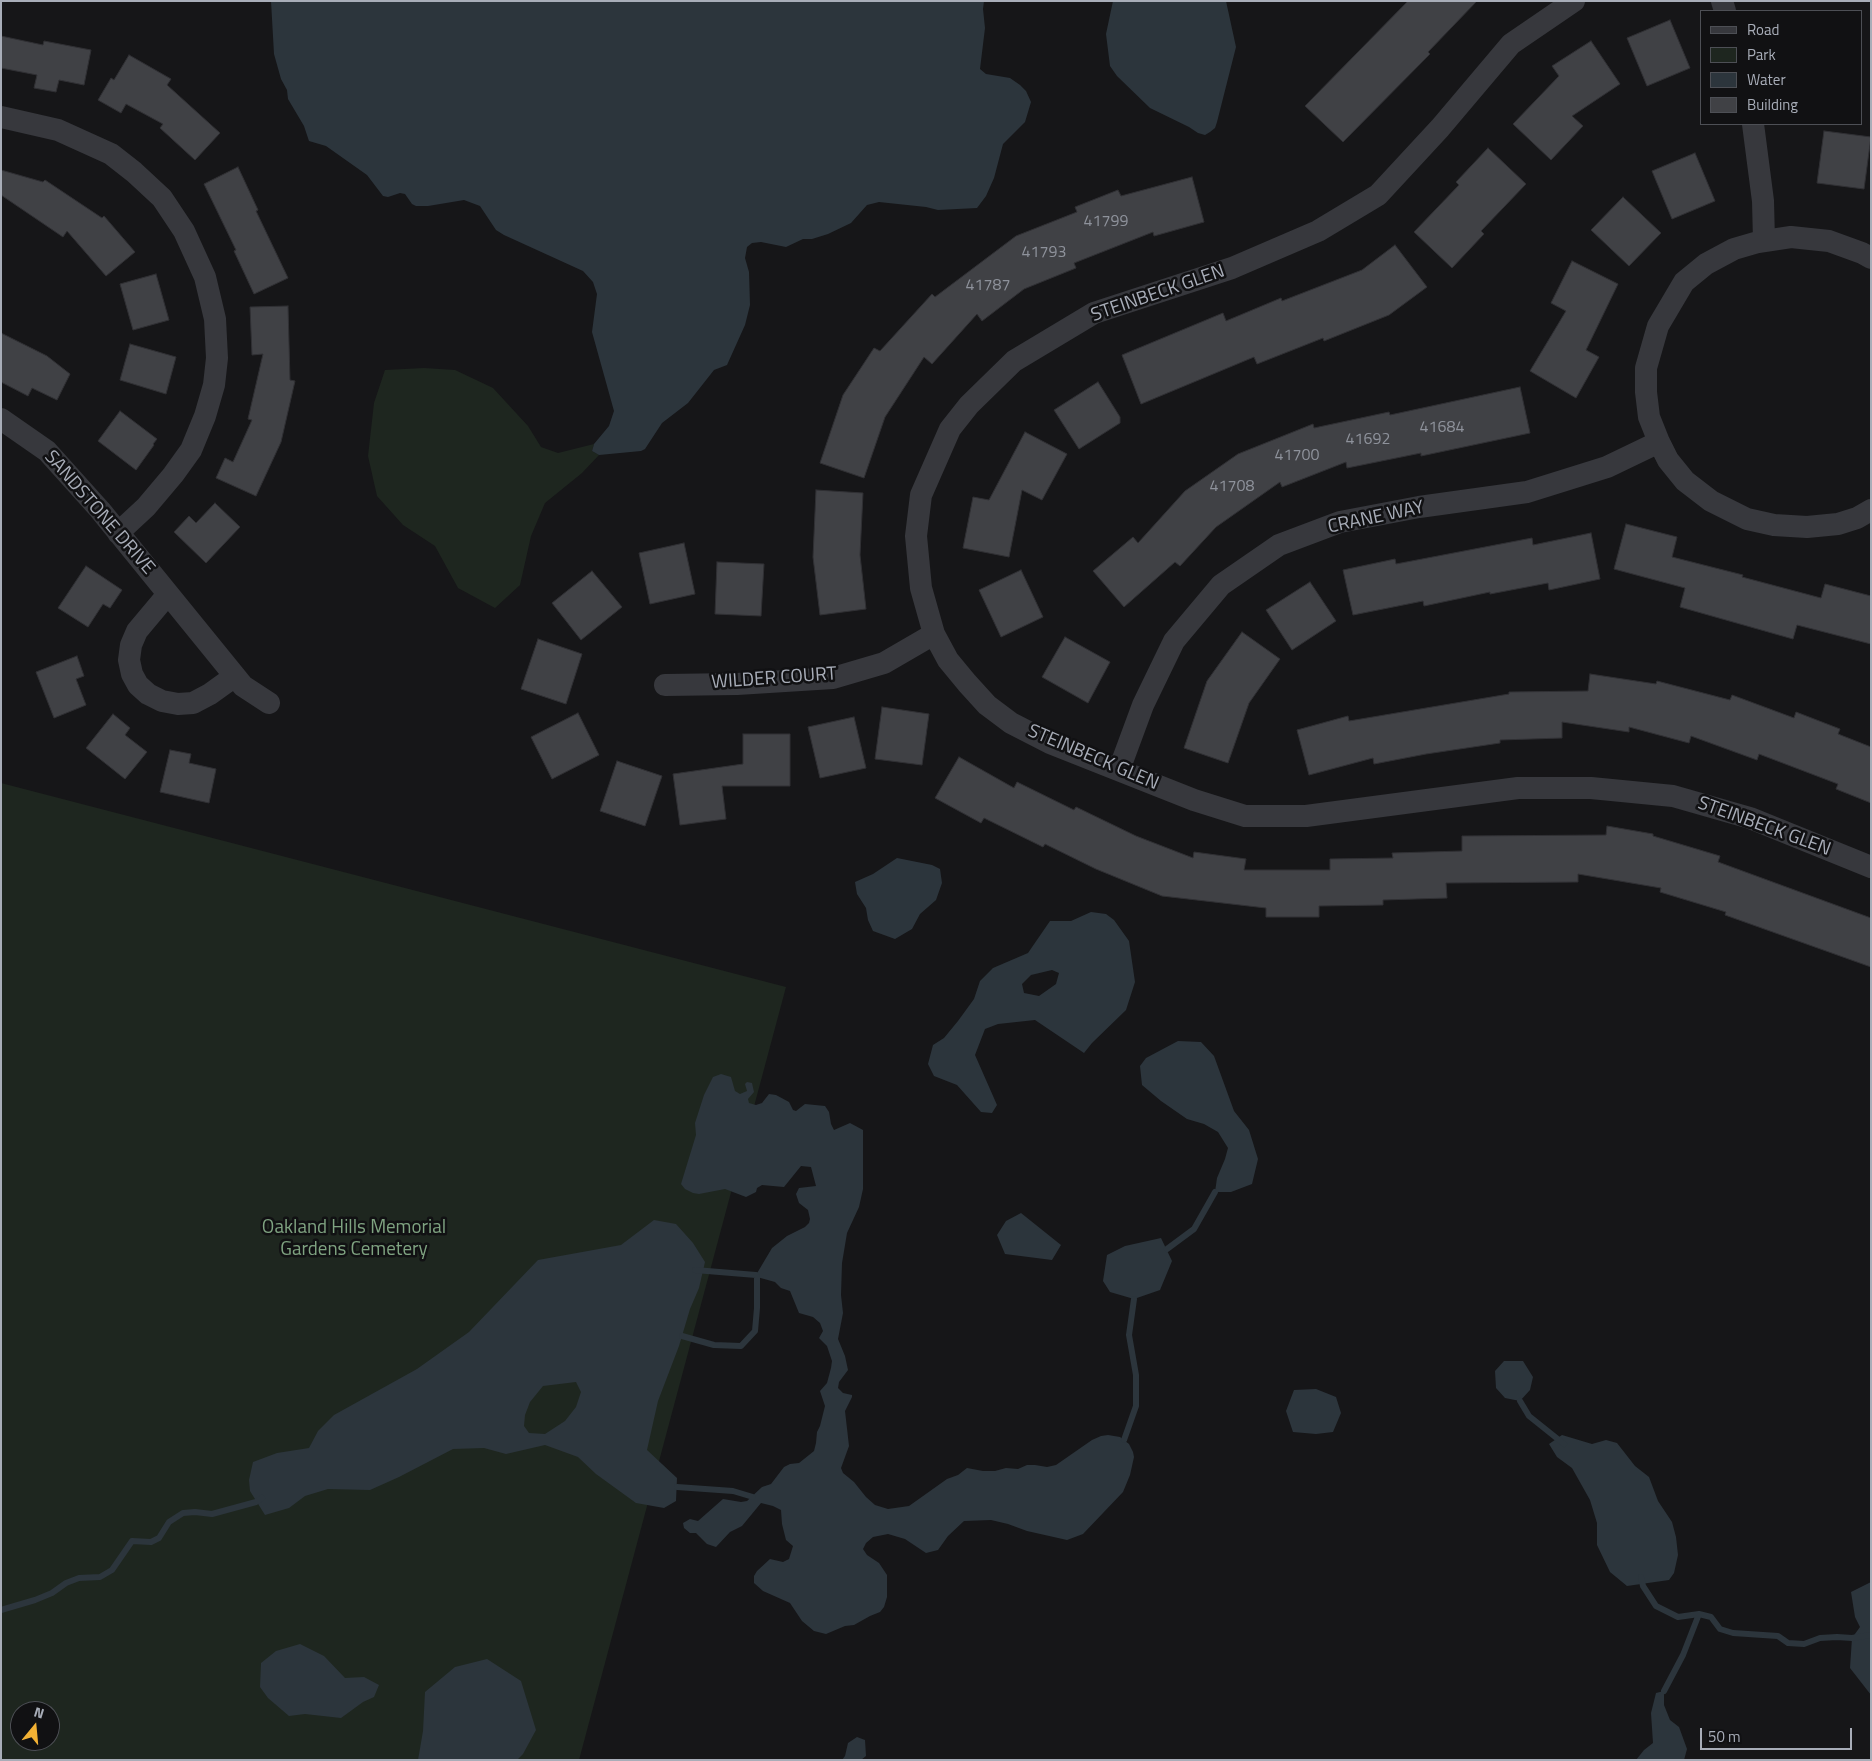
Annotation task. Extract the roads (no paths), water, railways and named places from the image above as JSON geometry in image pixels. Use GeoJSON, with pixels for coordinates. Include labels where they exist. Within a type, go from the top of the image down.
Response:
{"type":"FeatureCollection","features":[{"type":"Feature","properties":{"kind":"street","name":"STEINBECK GLEN"},"geometry":{"type":"LineString","coordinates":[[1574,1],[1511,44],[1440,128],[1378,195],[1318,231],[1232,268],[1094,313],[1014,361],[969,405],[950,429],[921,495],[916,536],[921,588],[934,634],[948,660],[966,683],[987,705],[1011,724],[1050,743],[1194,800],[1246,816],[1306,816],[1518,788],[1591,788],[1673,796],[1750,818],[1871,867]]}},
{"type":"Feature","properties":{"kind":"street"},"geometry":{"type":"LineString","coordinates":[[1,117],[58,130],[111,154],[134,172],[162,198],[184,231],[205,277],[215,319],[217,358],[214,385],[205,416],[191,450],[174,475],[146,507],[118,533]]}},
{"type":"Feature","properties":{"kind":"street"},"geometry":{"type":"LineString","coordinates":[[1753,125],[1763,201],[1764,241]]}},
{"type":"Feature","properties":{"kind":"street"},"geometry":{"type":"LineString","coordinates":[[1871,258],[1862,252],[1830,241],[1791,237],[1764,241],[1734,249],[1706,264],[1684,282],[1658,326],[1646,368],[1649,417],[1659,442],[1668,460],[1685,481],[1711,500],[1747,519],[1774,525],[1807,527],[1838,524],[1857,518],[1871,510]]}},
{"type":"Feature","properties":{"kind":"street","name":"SANDSTONE DRIVE"},"geometry":{"type":"LineString","coordinates":[[1,419],[47,451],[100,510],[234,676],[243,686],[269,703]]}},
{"type":"Feature","properties":{"kind":"street","name":"CRANE WAY"},"geometry":{"type":"LineString","coordinates":[[1119,770],[1143,705],[1174,641],[1221,585],[1279,545],[1340,522],[1420,507],[1527,492],[1607,467],[1659,442]]}},
{"type":"Feature","properties":{"kind":"street"},"geometry":{"type":"LineString","coordinates":[[168,594],[137,631],[131,645],[129,660],[132,674],[138,685],[148,694],[162,701],[178,704],[193,702],[202,698],[234,676]]}},
{"type":"Feature","properties":{"kind":"street","name":"WILDER COURT"},"geometry":{"type":"LineString","coordinates":[[665,685],[737,684],[833,678],[884,663],[934,634]]}},
{"type":"Feature","properties":{"kind":"water"},"geometry":{"type":"Polygon","coordinates":[[[271,1],[984,1],[985,28],[980,69],[986,74],[1010,78],[1026,91],[1031,102],[1025,122],[1003,144],[994,178],[986,196],[977,208],[938,210],[879,202],[867,205],[851,223],[828,234],[812,239],[803,239],[786,247],[761,242],[752,243],[747,247],[745,258],[749,272],[750,305],[745,325],[727,365],[714,370],[688,403],[662,423],[645,449],[599,455],[592,451],[594,444],[609,426],[614,411],[592,332],[597,294],[593,282],[583,271],[496,230],[480,206],[464,200],[416,206],[412,204],[405,194],[383,196],[367,175],[326,146],[309,141],[304,126],[288,99],[287,90],[281,79],[274,54],[271,1]]]}},
{"type":"Feature","properties":{"kind":"water"},"geometry":{"type":"Polygon","coordinates":[[[1113,1],[1226,1],[1236,47],[1217,122],[1215,128],[1210,132],[1205,135],[1198,133],[1150,108],[1117,76],[1110,66],[1106,34],[1113,1]]]}},
{"type":"Feature","properties":{"kind":"water"},"geometry":{"type":"Polygon","coordinates":[[[897,858],[932,865],[940,869],[942,883],[936,900],[920,914],[912,929],[895,939],[873,931],[868,920],[866,908],[857,894],[855,882],[873,874],[897,858]]]}},
{"type":"Feature","properties":{"kind":"water"},"geometry":{"type":"Polygon","coordinates":[[[1091,912],[1106,914],[1114,920],[1129,941],[1135,982],[1126,1010],[1084,1053],[1035,1020],[998,1024],[985,1029],[975,1055],[997,1105],[992,1113],[981,1112],[957,1085],[934,1076],[928,1064],[933,1045],[944,1038],[958,1021],[974,999],[980,981],[993,968],[1028,953],[1050,921],[1071,921],[1091,912]],[[1052,970],[1031,975],[1022,984],[1024,993],[1039,996],[1056,984],[1059,973],[1052,970]]]}},
{"type":"Feature","properties":{"kind":"water"},"geometry":{"type":"Polygon","coordinates":[[[1178,1041],[1201,1042],[1214,1056],[1234,1111],[1249,1130],[1258,1159],[1252,1184],[1231,1192],[1215,1192],[1217,1178],[1228,1148],[1218,1132],[1204,1124],[1187,1119],[1142,1085],[1140,1066],[1146,1058],[1178,1041]]]}},
{"type":"Feature","properties":{"kind":"water"},"geometry":{"type":"Polygon","coordinates":[[[721,1074],[731,1077],[735,1091],[740,1094],[747,1091],[745,1084],[747,1082],[752,1083],[754,1092],[748,1099],[749,1103],[756,1105],[762,1103],[769,1094],[776,1095],[789,1102],[793,1110],[796,1111],[805,1104],[825,1106],[829,1112],[834,1130],[850,1123],[863,1130],[863,1189],[859,1207],[847,1233],[842,1263],[841,1295],[843,1313],[838,1339],[848,1370],[839,1382],[838,1388],[843,1393],[852,1395],[845,1411],[849,1446],[841,1468],[843,1473],[875,1505],[888,1509],[909,1506],[947,1479],[958,1475],[967,1468],[995,1471],[1006,1468],[1018,1469],[1027,1465],[1047,1467],[1056,1465],[1092,1440],[1101,1436],[1120,1437],[1129,1444],[1133,1452],[1134,1457],[1130,1475],[1123,1492],[1083,1534],[1067,1540],[991,1520],[964,1521],[948,1536],[938,1550],[926,1553],[905,1539],[888,1534],[873,1537],[866,1543],[863,1549],[867,1555],[879,1563],[887,1575],[887,1597],[884,1607],[880,1612],[854,1625],[845,1626],[826,1634],[814,1631],[802,1621],[790,1603],[763,1591],[754,1583],[754,1576],[757,1571],[770,1559],[783,1562],[789,1559],[793,1546],[786,1540],[781,1510],[761,1503],[742,1526],[730,1532],[716,1547],[707,1544],[696,1533],[690,1533],[684,1528],[683,1523],[690,1519],[698,1521],[723,1499],[747,1501],[762,1487],[771,1484],[784,1467],[799,1463],[814,1451],[817,1432],[825,1406],[820,1391],[827,1383],[832,1361],[827,1346],[819,1338],[823,1331],[820,1323],[813,1317],[799,1313],[790,1291],[781,1288],[775,1282],[757,1277],[756,1275],[772,1248],[787,1236],[809,1223],[808,1210],[799,1203],[796,1194],[799,1188],[816,1186],[811,1167],[801,1166],[784,1187],[762,1185],[757,1188],[756,1192],[746,1197],[725,1189],[699,1194],[693,1193],[685,1189],[681,1184],[696,1135],[695,1123],[704,1095],[713,1077],[721,1074]]]}},
{"type":"Feature","properties":{"kind":"water"},"geometry":{"type":"Polygon","coordinates":[[[1021,1213],[1061,1245],[1052,1260],[1005,1254],[997,1235],[1006,1221],[1021,1213]]]}},
{"type":"Feature","properties":{"kind":"water"},"geometry":{"type":"Polygon","coordinates":[[[654,1220],[676,1224],[693,1243],[705,1262],[699,1288],[658,1401],[647,1450],[677,1478],[676,1501],[664,1508],[636,1503],[596,1474],[578,1457],[545,1445],[506,1454],[484,1448],[453,1449],[370,1490],[328,1489],[305,1496],[289,1508],[265,1515],[250,1491],[249,1480],[253,1462],[277,1453],[309,1448],[318,1431],[334,1415],[417,1369],[469,1332],[538,1260],[621,1245],[654,1220]],[[576,1382],[543,1386],[530,1402],[525,1415],[524,1426],[529,1433],[545,1434],[565,1421],[576,1407],[581,1392],[576,1382]]]}},
{"type":"Feature","properties":{"kind":"water"},"geometry":{"type":"Polygon","coordinates":[[[1161,1238],[1172,1261],[1160,1290],[1134,1299],[1110,1292],[1103,1281],[1107,1255],[1125,1246],[1161,1238]]]}},
{"type":"Feature","properties":{"kind":"water"},"geometry":{"type":"Polygon","coordinates":[[[1504,1361],[1523,1361],[1533,1377],[1530,1390],[1520,1401],[1505,1398],[1496,1388],[1495,1371],[1504,1361]]]}},
{"type":"Feature","properties":{"kind":"water"},"geometry":{"type":"Polygon","coordinates":[[[1316,1389],[1336,1397],[1341,1413],[1333,1432],[1316,1434],[1293,1432],[1286,1411],[1294,1390],[1316,1389]]]}},
{"type":"Feature","properties":{"kind":"water"},"geometry":{"type":"Polygon","coordinates":[[[1562,1435],[1592,1444],[1606,1440],[1617,1443],[1635,1466],[1649,1477],[1658,1501],[1672,1522],[1676,1537],[1678,1555],[1674,1573],[1669,1580],[1627,1586],[1610,1572],[1597,1545],[1597,1523],[1590,1500],[1572,1468],[1557,1457],[1549,1444],[1562,1435]]]}},
{"type":"Feature","properties":{"kind":"water"},"geometry":{"type":"Polygon","coordinates":[[[1871,1582],[1871,1695],[1850,1668],[1852,1638],[1860,1627],[1855,1617],[1851,1592],[1871,1582]]]}},
{"type":"Feature","properties":{"kind":"water"},"geometry":{"type":"Polygon","coordinates":[[[300,1644],[324,1656],[345,1678],[364,1677],[379,1685],[374,1697],[363,1702],[341,1718],[305,1714],[289,1716],[268,1698],[260,1687],[261,1663],[276,1651],[300,1644]]]}},
{"type":"Feature","properties":{"kind":"water"},"geometry":{"type":"Polygon","coordinates":[[[487,1659],[521,1681],[536,1730],[523,1754],[517,1760],[418,1760],[423,1731],[425,1692],[455,1667],[487,1659]]]}},
{"type":"Feature","properties":{"kind":"water"},"geometry":{"type":"Polygon","coordinates":[[[1664,1691],[1664,1705],[1670,1720],[1679,1727],[1687,1749],[1684,1760],[1636,1760],[1653,1743],[1651,1713],[1656,1693],[1664,1691]]]}},
{"type":"Feature","properties":{"kind":"water"},"geometry":{"type":"Polygon","coordinates":[[[857,1737],[865,1740],[866,1756],[861,1760],[842,1760],[848,1743],[857,1737]]]}},
{"type":"Feature","properties":{"kind":"waterway"},"geometry":{"type":"LineString","coordinates":[[1167,1249],[1194,1229],[1215,1192]]}},
{"type":"Feature","properties":{"kind":"waterway"},"geometry":{"type":"LineString","coordinates":[[695,1270],[756,1275]]}},
{"type":"Feature","properties":{"kind":"waterway"},"geometry":{"type":"LineString","coordinates":[[682,1336],[714,1345],[741,1346],[755,1331],[757,1277]]}},
{"type":"Feature","properties":{"kind":"waterway"},"geometry":{"type":"LineString","coordinates":[[1124,1440],[1136,1406],[1136,1375],[1129,1335],[1134,1299]]}},
{"type":"Feature","properties":{"kind":"waterway"},"geometry":{"type":"LineString","coordinates":[[1520,1401],[1529,1416],[1564,1444]]}},
{"type":"Feature","properties":{"kind":"waterway"},"geometry":{"type":"LineString","coordinates":[[677,1487],[733,1491],[753,1497]]}},
{"type":"Feature","properties":{"kind":"waterway"},"geometry":{"type":"LineString","coordinates":[[1,1610],[35,1600],[79,1578],[100,1577],[112,1570],[132,1541],[151,1542],[159,1538],[169,1522],[183,1513],[212,1514],[256,1502],[262,1498]]}},
{"type":"Feature","properties":{"kind":"waterway"},"geometry":{"type":"LineString","coordinates":[[1641,1577],[1643,1586],[1656,1606],[1678,1617],[1699,1614],[1711,1617],[1720,1629],[1733,1633],[1778,1636],[1788,1643],[1804,1644],[1820,1638],[1852,1638],[1871,1635]]}},
{"type":"Feature","properties":{"kind":"waterway"},"geometry":{"type":"LineString","coordinates":[[1664,1691],[1683,1655],[1699,1614]]}},
{"type":"Feature","properties":{"kind":"park label","name":"Oakland Hills Memorial Gardens Cemetery"},"geometry":{"type":"Point","coordinates":[354,1239]}}]}
